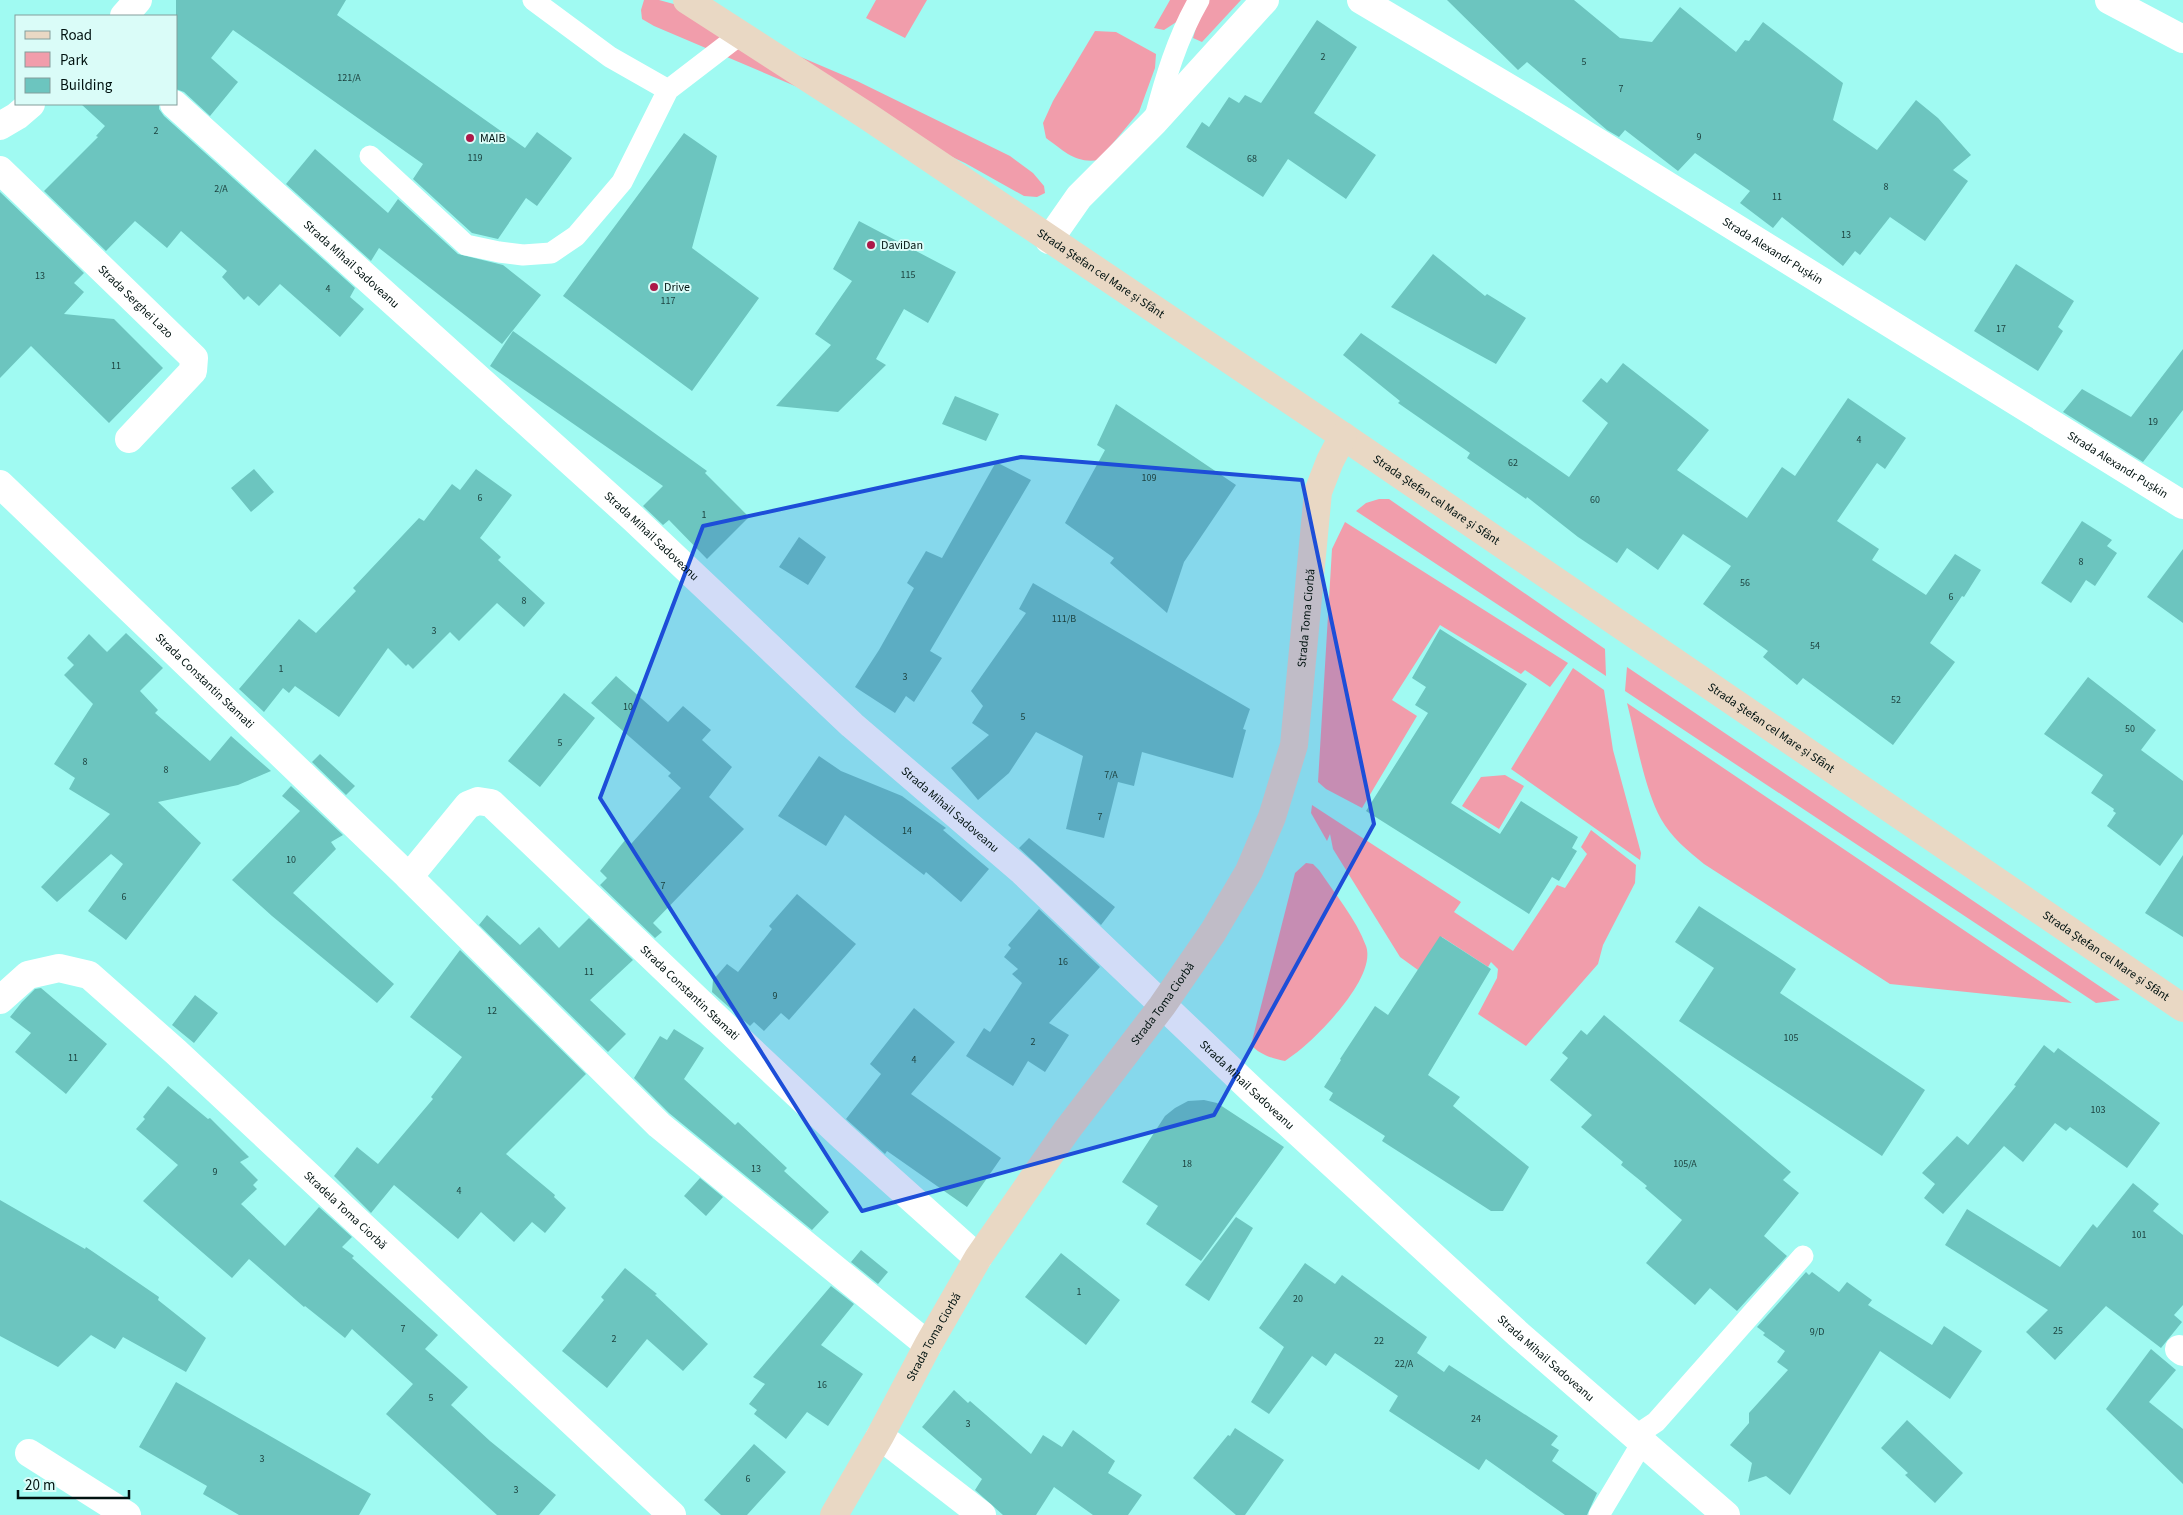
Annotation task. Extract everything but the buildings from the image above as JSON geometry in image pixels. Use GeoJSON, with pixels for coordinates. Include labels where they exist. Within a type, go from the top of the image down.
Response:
{"type":"FeatureCollection","features":[{"type":"Feature","properties":{"kind":"street"},"geometry":{"type":"LineString","coordinates":[[125,15],[138,0]]}},
{"type":"Feature","properties":{"kind":"street","name":"Strada Ștefan cel Mare și Sfânt"},"geometry":{"type":"LineString","coordinates":[[687,0],[867,116],[1343,436],[2183,1008]]}},
{"type":"Feature","properties":{"kind":"street"},"geometry":{"type":"LineString","coordinates":[[1050,240],[1079,197],[1154,122],[1264,0]]}},
{"type":"Feature","properties":{"kind":"street","name":"Strada Alexandr Pușkin"},"geometry":{"type":"LineString","coordinates":[[1361,0],[1544,110],[2183,505]]}},
{"type":"Feature","properties":{"kind":"street"},"geometry":{"type":"LineString","coordinates":[[2110,0],[2183,39]]}},
{"type":"Feature","properties":{"kind":"street"},"geometry":{"type":"LineString","coordinates":[[0,126],[17,116],[30,105]]}},
{"type":"Feature","properties":{"kind":"street","name":"Strada Mihail Sadoveanu"},"geometry":{"type":"LineString","coordinates":[[175,105],[633,518],[852,725],[1023,872],[1162,1006],[1518,1334],[1726,1515]]}},
{"type":"Feature","properties":{"kind":"street","name":"Strada Serghei Lazo"},"geometry":{"type":"LineString","coordinates":[[0,170],[194,358],[193,372],[129,439]]}},
{"type":"Feature","properties":{"kind":"street","name":"Strada Toma Ciorbă"},"geometry":{"type":"LineString","coordinates":[[834,1515],[880,1436],[928,1345],[978,1258],[1067,1130],[1162,1006],[1218,925],[1249,870],[1272,817],[1294,745],[1318,492],[1330,461],[1343,436]]}},
{"type":"Feature","properties":{"kind":"street","name":"Strada Constantin Stamati"},"geometry":{"type":"LineString","coordinates":[[0,484],[409,877],[659,1125],[928,1345]]}},
{"type":"Feature","properties":{"kind":"street","name":"Strada Constantin Stamati"},"geometry":{"type":"LineString","coordinates":[[409,877],[468,805],[478,801],[491,803],[843,1137],[978,1258]]}},
{"type":"Feature","properties":{"kind":"street","name":"Stradela Toma Ciorbă"},"geometry":{"type":"LineString","coordinates":[[0,1000],[28,975],[59,968],[89,975],[176,1052],[672,1515]]}},
{"type":"Feature","properties":{"kind":"street"},"geometry":{"type":"LineString","coordinates":[[880,1436],[982,1515]]}},
{"type":"Feature","properties":{"kind":"street"},"geometry":{"type":"LineString","coordinates":[[29,1453],[127,1515]]}},
{"type":"Feature","properties":{"kind":"lane"},"geometry":{"type":"LineString","coordinates":[[533,0],[610,56],[668,90]]}},
{"type":"Feature","properties":{"kind":"lane"},"geometry":{"type":"LineString","coordinates":[[1154,122],[1169,67],[1185,23],[1199,0]]}},
{"type":"Feature","properties":{"kind":"lane"},"geometry":{"type":"LineString","coordinates":[[370,156],[466,245],[523,255],[551,254],[576,236],[622,182],[668,90],[742,34]]}},
{"type":"Feature","properties":{"kind":"lane"},"geometry":{"type":"LineString","coordinates":[[1599,1515],[1639,1439],[1803,1256]]}},
{"type":"Feature","properties":{"kind":"highlighted area"},"geometry":{"type":"Polygon","coordinates":[[[1021,457],[1302,480],[1374,824],[1214,1115],[862,1211],[600,798],[703,526],[1021,457]]]}},
{"type":"Feature","properties":{"kind":"green space"},"geometry":{"type":"Polygon","coordinates":[[[644,0],[659,0],[681,6],[857,81],[1010,156],[1033,173],[1044,186],[1045,193],[1037,197],[1024,196],[965,163],[842,106],[654,26],[642,19],[641,10],[644,0]]]}},
{"type":"Feature","properties":{"kind":"green space"},"geometry":{"type":"Polygon","coordinates":[[[876,0],[927,0],[905,38],[866,18],[876,0]]]}},
{"type":"Feature","properties":{"kind":"green space"},"geometry":{"type":"Polygon","coordinates":[[[1170,0],[1188,0],[1178,21],[1164,30],[1154,28],[1170,0]]]}},
{"type":"Feature","properties":{"kind":"green space"},"geometry":{"type":"Polygon","coordinates":[[[1209,0],[1241,0],[1202,42],[1193,38],[1198,21],[1209,0]]]}},
{"type":"Feature","properties":{"kind":"green space"},"geometry":{"type":"Polygon","coordinates":[[[1095,31],[1116,32],[1156,54],[1155,68],[1139,112],[1099,160],[1091,161],[1077,158],[1065,152],[1046,138],[1043,123],[1053,101],[1095,31]]]}},
{"type":"Feature","properties":{"kind":"green space"},"geometry":{"type":"Polygon","coordinates":[[[1379,499],[1389,499],[1605,649],[1606,676],[1356,511],[1366,503],[1379,499]]]}},
{"type":"Feature","properties":{"kind":"green space"},"geometry":{"type":"Polygon","coordinates":[[[1345,522],[1568,663],[1550,687],[1525,670],[1521,674],[1440,625],[1392,700],[1417,716],[1362,808],[1326,789],[1318,782],[1332,549],[1345,522]]]}},
{"type":"Feature","properties":{"kind":"green space"},"geometry":{"type":"Polygon","coordinates":[[[1627,667],[2120,1000],[2096,1003],[1625,691],[1627,667]]]}},
{"type":"Feature","properties":{"kind":"green space"},"geometry":{"type":"Polygon","coordinates":[[[1573,668],[1604,690],[1613,750],[1641,853],[1640,860],[1511,769],[1573,668]]]}},
{"type":"Feature","properties":{"kind":"green space"},"geometry":{"type":"Polygon","coordinates":[[[1627,703],[2072,1003],[1890,984],[1704,864],[1675,838],[1655,807],[1645,778],[1627,703]]]}},
{"type":"Feature","properties":{"kind":"green space"},"geometry":{"type":"Polygon","coordinates":[[[1505,775],[1524,786],[1499,829],[1462,806],[1481,777],[1505,775]]]}},
{"type":"Feature","properties":{"kind":"green space"},"geometry":{"type":"Polygon","coordinates":[[[1312,805],[1461,902],[1454,912],[1513,951],[1557,885],[1565,888],[1587,854],[1581,847],[1591,830],[1636,865],[1635,883],[1603,945],[1598,964],[1526,1046],[1478,1014],[1497,978],[1498,969],[1491,962],[1488,967],[1442,937],[1418,970],[1400,957],[1333,849],[1330,834],[1327,841],[1311,813],[1312,805]]]}},
{"type":"Feature","properties":{"kind":"green space"},"geometry":{"type":"Polygon","coordinates":[[[1306,863],[1313,864],[1319,870],[1351,916],[1366,946],[1367,957],[1358,984],[1349,998],[1306,1045],[1285,1061],[1266,1056],[1251,1045],[1295,873],[1306,863]]]}},
{"type":"Feature","properties":{"kind":"place","name":"MAIB"},"geometry":{"type":"Point","coordinates":[470,138]}},
{"type":"Feature","properties":{"kind":"place","name":"DaviDan"},"geometry":{"type":"Point","coordinates":[871,245]}},
{"type":"Feature","properties":{"kind":"place","name":"Drive"},"geometry":{"type":"Point","coordinates":[654,287]}}]}
